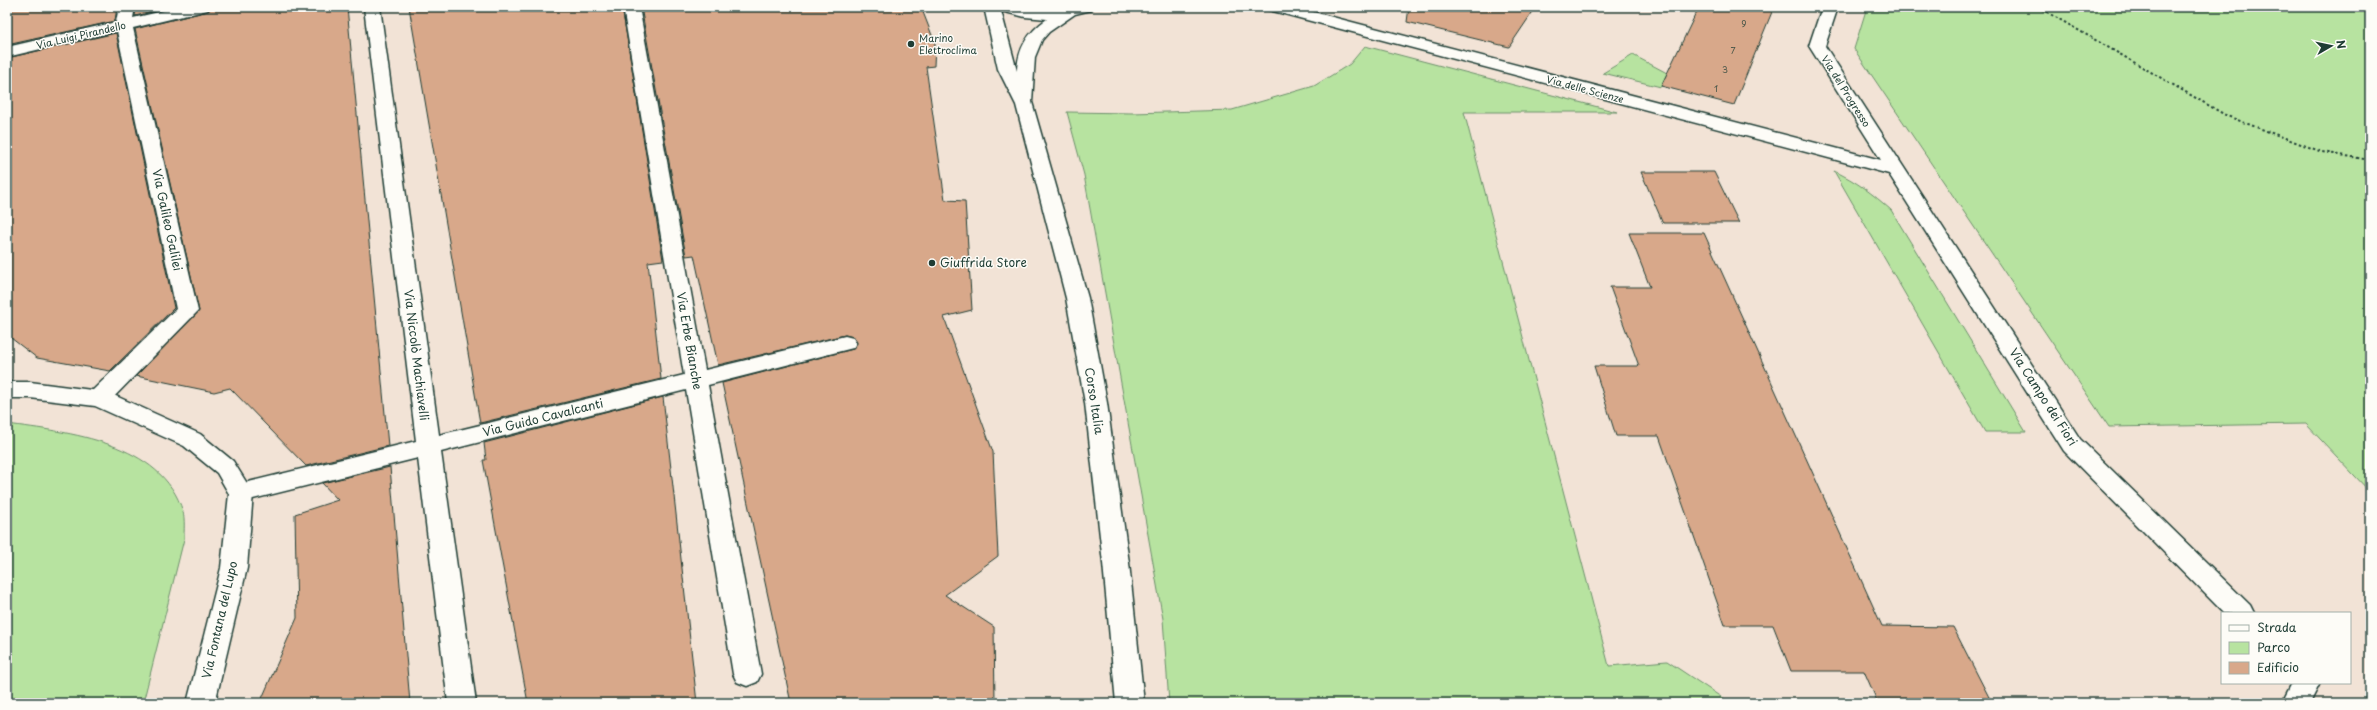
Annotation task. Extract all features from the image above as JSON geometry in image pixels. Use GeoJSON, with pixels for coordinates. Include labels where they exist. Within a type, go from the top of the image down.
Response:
{"type":"FeatureCollection","features":[{"type":"Feature","properties":{"kind":"street","name":"Via Luigi Pirandello"},"geometry":{"type":"LineString","coordinates":[[7,52],[126,16],[202,7]]}},
{"type":"Feature","properties":{"kind":"street","name":"Via Niccolò Machiavelli"},"geometry":{"type":"LineString","coordinates":[[372,7],[462,703]]}},
{"type":"Feature","properties":{"kind":"street","name":"Via Erbe Bianche"},"geometry":{"type":"LineString","coordinates":[[631,7],[747,674]]}},
{"type":"Feature","properties":{"kind":"street"},"geometry":{"type":"LineString","coordinates":[[992,7],[1007,68],[1026,105]]}},
{"type":"Feature","properties":{"kind":"street"},"geometry":{"type":"LineString","coordinates":[[1005,7],[1036,14],[1069,12]]}},
{"type":"Feature","properties":{"kind":"street"},"geometry":{"type":"LineString","coordinates":[[1026,105],[1025,66],[1032,40],[1052,21],[1069,12],[1085,7]]}},
{"type":"Feature","properties":{"kind":"street","name":"Via delle Scienze"},"geometry":{"type":"LineString","coordinates":[[1275,7],[1896,170]]}},
{"type":"Feature","properties":{"kind":"street"},"geometry":{"type":"LineString","coordinates":[[1328,21],[1341,7]]}},
{"type":"Feature","properties":{"kind":"street","name":"Via del Progresso"},"geometry":{"type":"LineString","coordinates":[[1830,7],[1817,46],[1896,170]]}},
{"type":"Feature","properties":{"kind":"street","name":"Via Galileo Galilei"},"geometry":{"type":"LineString","coordinates":[[99,398],[187,310],[126,16]]}},
{"type":"Feature","properties":{"kind":"street","name":"Corso Italia"},"geometry":{"type":"LineString","coordinates":[[1026,105],[1077,298],[1096,404],[1116,563],[1130,703]]}},
{"type":"Feature","properties":{"kind":"street","name":"Via Campo dei Fiori"},"geometry":{"type":"LineString","coordinates":[[1896,170],[2072,445],[2240,612]]}},
{"type":"Feature","properties":{"kind":"street","name":"Via Guido Cavalcanti"},"geometry":{"type":"LineString","coordinates":[[241,493],[845,343]]}},
{"type":"Feature","properties":{"kind":"street"},"geometry":{"type":"LineString","coordinates":[[7,390],[30,390],[99,398],[192,440],[225,467],[241,493]]}},
{"type":"Feature","properties":{"kind":"street","name":"Via Fontana del Lupo"},"geometry":{"type":"LineString","coordinates":[[201,703],[234,568],[241,493]]}},
{"type":"Feature","properties":{"kind":"street"},"geometry":{"type":"LineString","coordinates":[[2296,703],[2306,684]]}},
{"type":"Feature","properties":{"kind":"path"},"geometry":{"type":"LineString","coordinates":[[2038,7],[2227,116],[2322,152],[2370,160]]}},
{"type":"Feature","properties":{"kind":"green space"},"geometry":{"type":"Polygon","coordinates":[[[1867,7],[2370,7],[2370,492],[2306,424],[2109,427],[1854,49],[1867,7]]]}},
{"type":"Feature","properties":{"kind":"green space"},"geometry":{"type":"Polygon","coordinates":[[[1365,46],[1617,112],[1464,112],[1609,666],[1667,661],[1730,703],[1169,703],[1163,619],[1084,175],[1067,112],[1133,113],[1232,110],[1314,86],[1350,64],[1365,46]]]}},
{"type":"Feature","properties":{"kind":"green space"},"geometry":{"type":"Polygon","coordinates":[[[1633,55],[1667,73],[1661,87],[1603,73],[1633,55]]]}},
{"type":"Feature","properties":{"kind":"green space"},"geometry":{"type":"Polygon","coordinates":[[[1834,171],[1864,188],[1891,210],[2026,432],[1985,432],[1834,171]]]}},
{"type":"Feature","properties":{"kind":"green space"},"geometry":{"type":"Polygon","coordinates":[[[7,424],[57,431],[110,445],[134,456],[155,470],[172,488],[183,512],[184,539],[143,703],[7,703],[7,424]]]}},
{"type":"Feature","properties":{"kind":"building"},"geometry":{"type":"Polygon","coordinates":[[[7,7],[117,7],[115,21],[7,45],[7,7]]]}},
{"type":"Feature","properties":{"kind":"building"},"geometry":{"type":"Polygon","coordinates":[[[136,7],[174,7],[135,16],[136,7]]]}},
{"type":"Feature","properties":{"kind":"building"},"geometry":{"type":"Polygon","coordinates":[[[211,7],[347,7],[388,446],[306,466],[230,388],[214,392],[136,376],[199,311],[135,29],[208,11],[211,7]]]}},
{"type":"Feature","properties":{"kind":"building"},"geometry":{"type":"Polygon","coordinates":[[[409,7],[622,7],[663,260],[648,262],[661,379],[480,423],[409,7]]]}},
{"type":"Feature","properties":{"kind":"building"},"geometry":{"type":"Polygon","coordinates":[[[641,7],[921,7],[935,43],[934,66],[926,67],[945,200],[965,201],[972,310],[944,317],[993,452],[998,556],[945,595],[994,627],[995,703],[791,703],[722,383],[853,349],[857,342],[853,337],[845,335],[718,365],[694,255],[686,256],[641,7]]]}},
{"type":"Feature","properties":{"kind":"building"},"geometry":{"type":"Polygon","coordinates":[[[1409,7],[1536,7],[1509,47],[1407,22],[1409,7]]]}},
{"type":"Feature","properties":{"kind":"building"},"geometry":{"type":"Polygon","coordinates":[[[1699,7],[1774,7],[1734,105],[1661,86],[1699,7]]]}},
{"type":"Feature","properties":{"kind":"building"},"geometry":{"type":"Polygon","coordinates":[[[116,33],[174,308],[110,371],[37,358],[7,335],[7,58],[116,33]]]}},
{"type":"Feature","properties":{"kind":"building"},"geometry":{"type":"Polygon","coordinates":[[[1641,172],[1714,172],[1739,223],[1663,223],[1641,172]]]}},
{"type":"Feature","properties":{"kind":"building"},"geometry":{"type":"Polygon","coordinates":[[[1629,233],[1704,233],[1882,626],[1953,627],[1992,703],[1878,703],[1864,671],[1791,671],[1773,625],[1725,625],[1659,436],[1616,436],[1594,366],[1639,366],[1610,287],[1650,287],[1629,233]]]}},
{"type":"Feature","properties":{"kind":"building"},"geometry":{"type":"Polygon","coordinates":[[[663,397],[697,703],[528,703],[483,460],[486,460],[484,443],[663,397]]]}},
{"type":"Feature","properties":{"kind":"building"},"geometry":{"type":"Polygon","coordinates":[[[390,467],[410,703],[260,703],[297,618],[295,514],[338,500],[322,483],[390,467]]]}},
{"type":"Feature","properties":{"kind":"place","name":"Marino Elettroclima"},"geometry":{"type":"Point","coordinates":[911,44]}},
{"type":"Feature","properties":{"kind":"place","name":"Giuffrida Store"},"geometry":{"type":"Point","coordinates":[932,263]}}]}
